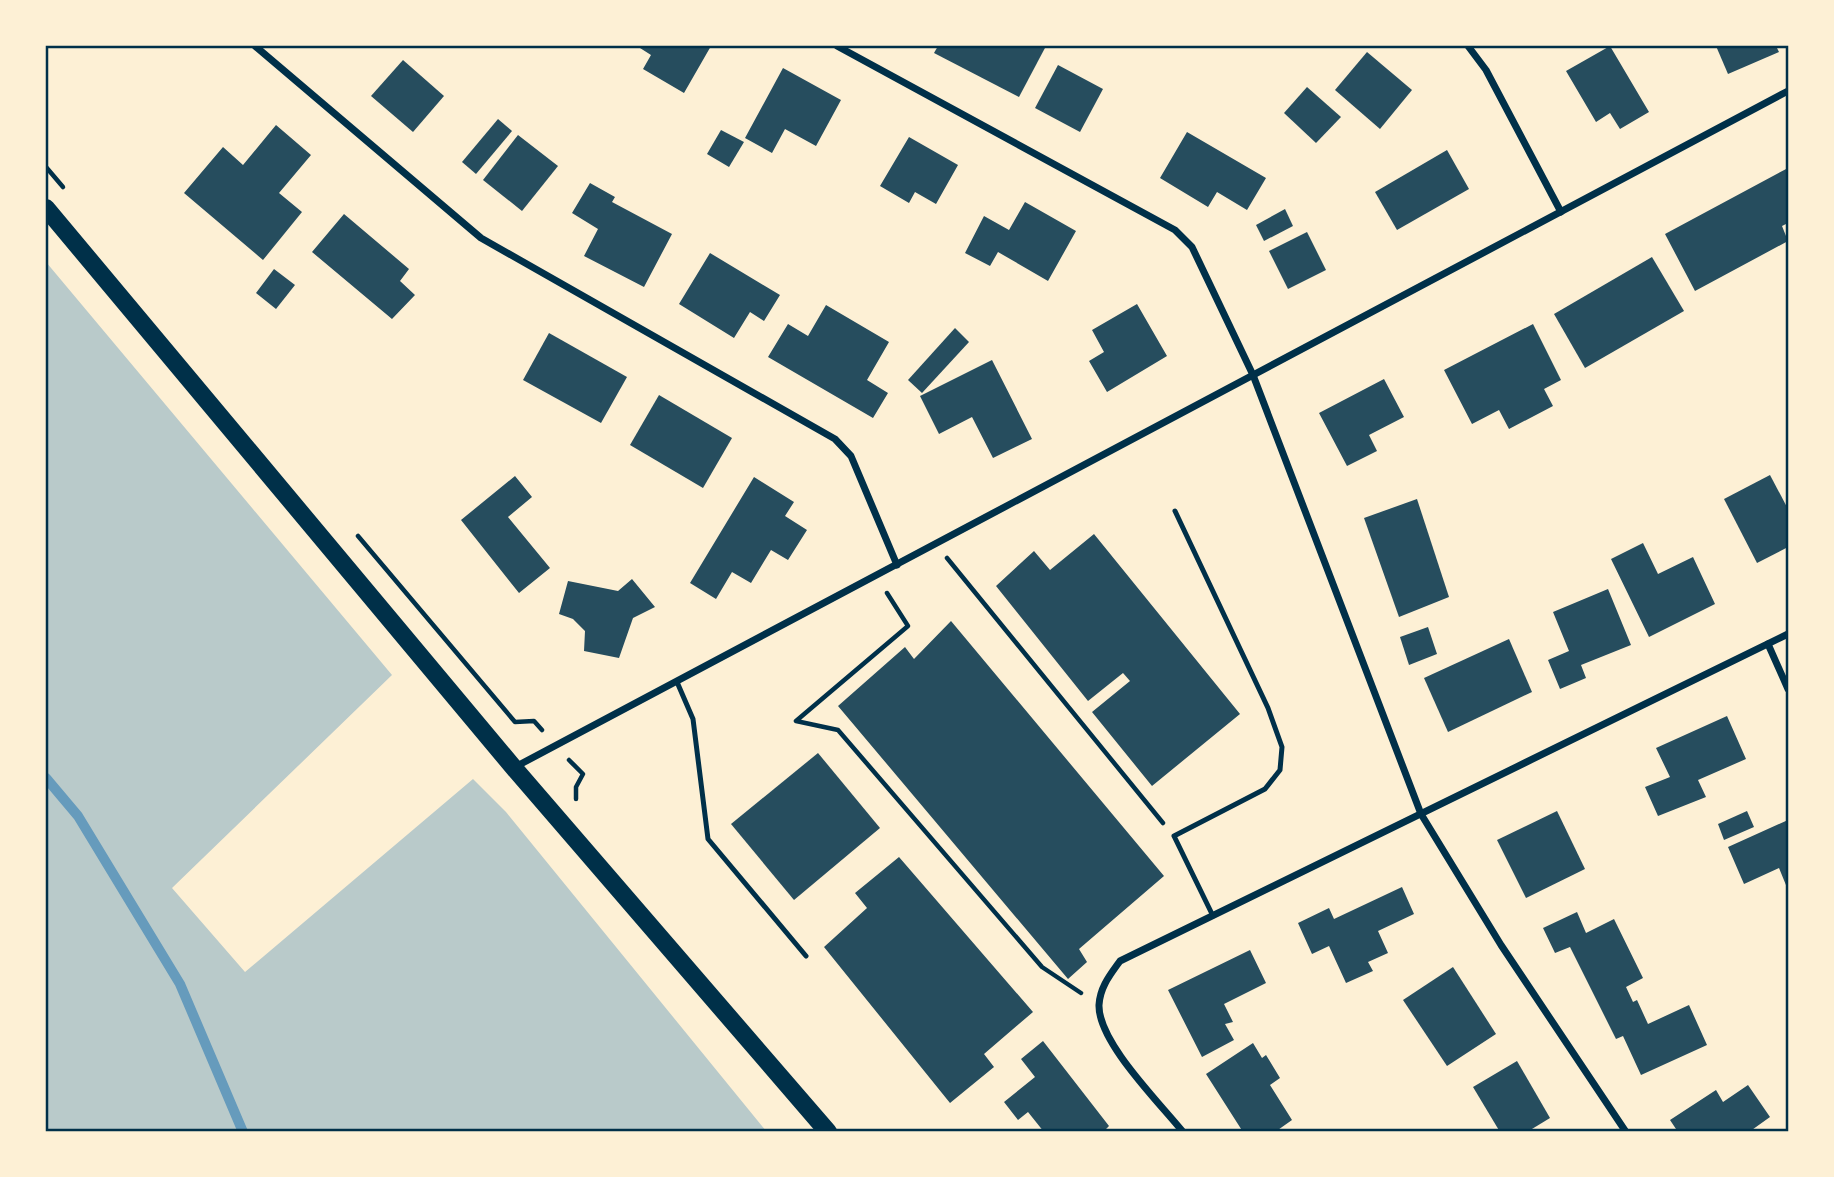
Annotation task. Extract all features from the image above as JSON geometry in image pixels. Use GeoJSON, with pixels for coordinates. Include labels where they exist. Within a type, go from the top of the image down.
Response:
{"type":"FeatureCollection","features":[{"type":"Feature","properties":{"kind":"main road"},"geometry":{"type":"LineString","coordinates":[[46,208],[514,768],[828,1132]]}},
{"type":"Feature","properties":{"kind":"street"},"geometry":{"type":"LineString","coordinates":[[255,46],[481,237],[835,439],[851,456],[897,565]]}},
{"type":"Feature","properties":{"kind":"street"},"geometry":{"type":"LineString","coordinates":[[837,46],[1175,230],[1192,247],[1253,375],[1421,814],[1501,945],[1626,1132]]}},
{"type":"Feature","properties":{"kind":"street"},"geometry":{"type":"LineString","coordinates":[[1468,46],[1486,70],[1561,212]]}},
{"type":"Feature","properties":{"kind":"street"},"geometry":{"type":"LineString","coordinates":[[514,768],[1788,91]]}},
{"type":"Feature","properties":{"kind":"street"},"geometry":{"type":"LineString","coordinates":[[1183,1132],[1103,1030],[1099,1006],[1105,981],[1120,961],[1788,634]]}},
{"type":"Feature","properties":{"kind":"street"},"geometry":{"type":"LineString","coordinates":[[1768,644],[1788,690]]}},
{"type":"Feature","properties":{"kind":"lane"},"geometry":{"type":"LineString","coordinates":[[1175,512],[1268,708],[1283,747],[1280,770],[1265,789],[1174,836],[1213,916]]}},
{"type":"Feature","properties":{"kind":"lane"},"geometry":{"type":"LineString","coordinates":[[677,681],[693,719],[708,839],[806,956]]}},
{"type":"Feature","properties":{"kind":"path"},"geometry":{"type":"LineString","coordinates":[[46,167],[64,188]]}},
{"type":"Feature","properties":{"kind":"path"},"geometry":{"type":"LineString","coordinates":[[352,529],[515,722],[534,721],[583,775],[576,787],[578,805]]}},
{"type":"Feature","properties":{"kind":"path"},"geometry":{"type":"LineString","coordinates":[[936,544],[1174,836]]}},
{"type":"Feature","properties":{"kind":"path"},"geometry":{"type":"LineString","coordinates":[[876,576],[908,626],[796,720],[838,730],[1042,968],[1099,1006]]}},
{"type":"Feature","properties":{"kind":"shaded area"},"geometry":{"type":"Polygon","coordinates":[[[46,262],[392,675],[172,888],[245,972],[473,779],[506,812],[766,1131],[46,1131],[46,262]]]}},
{"type":"Feature","properties":{"kind":"building"},"geometry":{"type":"Polygon","coordinates":[[[711,46],[684,93],[643,69],[651,55],[640,48],[711,46]]]}},
{"type":"Feature","properties":{"kind":"building"},"geometry":{"type":"Polygon","coordinates":[[[938,46],[1046,46],[1019,97],[934,53],[938,46]]]}},
{"type":"Feature","properties":{"kind":"building"},"geometry":{"type":"Polygon","coordinates":[[[1610,46],[1649,112],[1620,129],[1610,113],[1596,122],[1566,71],[1610,46]]]}},
{"type":"Feature","properties":{"kind":"building"},"geometry":{"type":"Polygon","coordinates":[[[1716,46],[1776,46],[1779,52],[1728,74],[1716,46]]]}},
{"type":"Feature","properties":{"kind":"building"},"geometry":{"type":"Polygon","coordinates":[[[1367,52],[1412,90],[1380,129],[1335,90],[1367,52]]]}},
{"type":"Feature","properties":{"kind":"building"},"geometry":{"type":"Polygon","coordinates":[[[403,60],[444,96],[413,132],[371,96],[403,60]]]}},
{"type":"Feature","properties":{"kind":"building"},"geometry":{"type":"Polygon","coordinates":[[[1058,65],[1103,89],[1080,132],[1035,108],[1058,65]]]}},
{"type":"Feature","properties":{"kind":"building"},"geometry":{"type":"Polygon","coordinates":[[[783,68],[841,100],[816,146],[785,129],[772,153],[745,138],[783,68]]]}},
{"type":"Feature","properties":{"kind":"building"},"geometry":{"type":"Polygon","coordinates":[[[1307,87],[1341,117],[1316,143],[1284,113],[1307,87]]]}},
{"type":"Feature","properties":{"kind":"building"},"geometry":{"type":"Polygon","coordinates":[[[498,119],[512,131],[476,174],[462,162],[498,119]]]}},
{"type":"Feature","properties":{"kind":"building"},"geometry":{"type":"Polygon","coordinates":[[[276,125],[311,155],[279,193],[302,212],[263,260],[184,193],[223,147],[243,165],[276,125]]]}},
{"type":"Feature","properties":{"kind":"building"},"geometry":{"type":"Polygon","coordinates":[[[721,130],[744,142],[729,167],[707,154],[721,130]]]}},
{"type":"Feature","properties":{"kind":"building"},"geometry":{"type":"Polygon","coordinates":[[[1187,132],[1266,178],[1247,210],[1217,192],[1208,207],[1160,178],[1187,132]]]}},
{"type":"Feature","properties":{"kind":"building"},"geometry":{"type":"Polygon","coordinates":[[[518,135],[558,166],[522,211],[483,180],[518,135]]]}},
{"type":"Feature","properties":{"kind":"building"},"geometry":{"type":"Polygon","coordinates":[[[909,137],[958,165],[936,204],[915,192],[909,203],[880,186],[909,137]]]}},
{"type":"Feature","properties":{"kind":"building"},"geometry":{"type":"Polygon","coordinates":[[[1447,150],[1469,189],[1397,230],[1375,192],[1447,150]]]}},
{"type":"Feature","properties":{"kind":"building"},"geometry":{"type":"Polygon","coordinates":[[[1788,168],[1788,223],[1782,226],[1788,241],[1695,291],[1665,234],[1788,168]]]}},
{"type":"Feature","properties":{"kind":"building"},"geometry":{"type":"Polygon","coordinates":[[[590,183],[615,197],[612,202],[672,234],[644,287],[584,256],[598,229],[572,213],[590,183]]]}},
{"type":"Feature","properties":{"kind":"building"},"geometry":{"type":"Polygon","coordinates":[[[1025,202],[1076,231],[1048,281],[998,252],[990,266],[965,253],[984,216],[1009,230],[1025,202]]]}},
{"type":"Feature","properties":{"kind":"building"},"geometry":{"type":"Polygon","coordinates":[[[1285,209],[1293,226],[1264,241],[1256,225],[1285,209]]]}},
{"type":"Feature","properties":{"kind":"building"},"geometry":{"type":"Polygon","coordinates":[[[344,214],[409,269],[400,281],[415,295],[392,319],[312,252],[344,214]]]}},
{"type":"Feature","properties":{"kind":"building"},"geometry":{"type":"Polygon","coordinates":[[[1307,232],[1326,270],[1288,289],[1269,251],[1307,232]]]}},
{"type":"Feature","properties":{"kind":"building"},"geometry":{"type":"Polygon","coordinates":[[[710,253],[780,295],[764,321],[750,312],[734,338],[679,304],[710,253]]]}},
{"type":"Feature","properties":{"kind":"building"},"geometry":{"type":"Polygon","coordinates":[[[1652,257],[1684,311],[1585,368],[1554,314],[1652,257]]]}},
{"type":"Feature","properties":{"kind":"building"},"geometry":{"type":"Polygon","coordinates":[[[274,269],[295,285],[276,309],[256,293],[274,269]]]}},
{"type":"Feature","properties":{"kind":"building"},"geometry":{"type":"Polygon","coordinates":[[[1137,304],[1167,356],[1107,392],[1089,361],[1104,352],[1092,330],[1137,304]]]}},
{"type":"Feature","properties":{"kind":"building"},"geometry":{"type":"Polygon","coordinates":[[[826,305],[889,342],[867,380],[888,393],[873,418],[768,357],[788,324],[808,336],[826,305]]]}},
{"type":"Feature","properties":{"kind":"building"},"geometry":{"type":"Polygon","coordinates":[[[1533,324],[1561,380],[1544,389],[1553,406],[1509,429],[1499,410],[1472,424],[1444,370],[1533,324]]]}},
{"type":"Feature","properties":{"kind":"building"},"geometry":{"type":"Polygon","coordinates":[[[955,328],[969,342],[922,393],[908,380],[955,328]]]}},
{"type":"Feature","properties":{"kind":"building"},"geometry":{"type":"Polygon","coordinates":[[[549,333],[627,377],[601,423],[523,380],[549,333]]]}},
{"type":"Feature","properties":{"kind":"building"},"geometry":{"type":"Polygon","coordinates":[[[992,360],[1032,439],[993,458],[972,417],[939,434],[920,396],[992,360]]]}},
{"type":"Feature","properties":{"kind":"building"},"geometry":{"type":"Polygon","coordinates":[[[1384,379],[1404,417],[1369,435],[1377,451],[1347,466],[1319,413],[1384,379]]]}},
{"type":"Feature","properties":{"kind":"building"},"geometry":{"type":"Polygon","coordinates":[[[659,395],[732,438],[703,488],[630,445],[659,395]]]}},
{"type":"Feature","properties":{"kind":"building"},"geometry":{"type":"Polygon","coordinates":[[[1770,475],[1788,509],[1788,547],[1757,563],[1724,499],[1770,475]]]}},
{"type":"Feature","properties":{"kind":"building"},"geometry":{"type":"Polygon","coordinates":[[[515,476],[532,497],[508,517],[550,568],[519,593],[461,520],[515,476]]]}},
{"type":"Feature","properties":{"kind":"building"},"geometry":{"type":"Polygon","coordinates":[[[754,477],[794,502],[785,516],[807,530],[788,560],[771,550],[751,583],[732,572],[716,599],[690,583],[754,477]]]}},
{"type":"Feature","properties":{"kind":"building"},"geometry":{"type":"Polygon","coordinates":[[[1417,499],[1449,597],[1399,617],[1364,518],[1417,499]]]}},
{"type":"Feature","properties":{"kind":"building"},"geometry":{"type":"Polygon","coordinates":[[[1094,534],[1240,714],[1152,786],[1092,712],[1130,681],[1123,673],[1088,701],[996,586],[1034,551],[1050,570],[1094,534]]]}},
{"type":"Feature","properties":{"kind":"building"},"geometry":{"type":"Polygon","coordinates":[[[1643,543],[1658,574],[1693,557],[1715,604],[1649,637],[1611,559],[1643,543]]]}},
{"type":"Feature","properties":{"kind":"building"},"geometry":{"type":"Polygon","coordinates":[[[632,579],[655,607],[633,618],[619,658],[584,651],[585,631],[573,619],[559,614],[568,581],[618,591],[632,579]]]}},
{"type":"Feature","properties":{"kind":"building"},"geometry":{"type":"Polygon","coordinates":[[[1608,589],[1631,645],[1581,665],[1586,678],[1560,689],[1548,660],[1569,651],[1553,612],[1608,589]]]}},
{"type":"Feature","properties":{"kind":"building"},"geometry":{"type":"Polygon","coordinates":[[[951,621],[1164,876],[1079,949],[1087,962],[1068,979],[838,706],[905,647],[914,659],[951,621]]]}},
{"type":"Feature","properties":{"kind":"building"},"geometry":{"type":"Polygon","coordinates":[[[1428,627],[1437,654],[1409,665],[1400,637],[1428,627]]]}},
{"type":"Feature","properties":{"kind":"building"},"geometry":{"type":"Polygon","coordinates":[[[1509,639],[1532,692],[1448,732],[1424,678],[1509,639]]]}},
{"type":"Feature","properties":{"kind":"building"},"geometry":{"type":"Polygon","coordinates":[[[1727,716],[1746,759],[1698,780],[1706,797],[1658,816],[1645,787],[1670,777],[1656,748],[1727,716]]]}},
{"type":"Feature","properties":{"kind":"building"},"geometry":{"type":"Polygon","coordinates":[[[818,753],[880,828],[794,900],[731,824],[818,753]]]}},
{"type":"Feature","properties":{"kind":"building"},"geometry":{"type":"Polygon","coordinates":[[[1557,811],[1585,869],[1526,898],[1497,840],[1557,811]]]}},
{"type":"Feature","properties":{"kind":"building"},"geometry":{"type":"Polygon","coordinates":[[[1747,811],[1754,827],[1724,840],[1718,824],[1747,811]]]}},
{"type":"Feature","properties":{"kind":"building"},"geometry":{"type":"Polygon","coordinates":[[[1788,820],[1788,890],[1779,868],[1744,884],[1728,847],[1788,820]]]}},
{"type":"Feature","properties":{"kind":"building"},"geometry":{"type":"Polygon","coordinates":[[[899,857],[1033,1012],[984,1054],[994,1067],[950,1103],[824,947],[867,908],[855,893],[899,857]]]}},
{"type":"Feature","properties":{"kind":"building"},"geometry":{"type":"Polygon","coordinates":[[[1402,887],[1414,914],[1378,931],[1388,953],[1368,962],[1373,971],[1346,983],[1329,946],[1312,954],[1298,923],[1329,908],[1334,919],[1402,887]]]}},
{"type":"Feature","properties":{"kind":"building"},"geometry":{"type":"Polygon","coordinates":[[[1577,912],[1586,933],[1614,919],[1643,978],[1626,987],[1633,1002],[1637,1000],[1648,1024],[1689,1005],[1707,1045],[1641,1075],[1623,1036],[1616,1039],[1570,947],[1555,953],[1543,928],[1577,912]]]}},
{"type":"Feature","properties":{"kind":"building"},"geometry":{"type":"Polygon","coordinates":[[[1250,950],[1266,983],[1224,1004],[1233,1022],[1225,1024],[1234,1040],[1202,1057],[1168,990],[1250,950]]]}},
{"type":"Feature","properties":{"kind":"building"},"geometry":{"type":"Polygon","coordinates":[[[1453,967],[1496,1034],[1447,1066],[1403,1000],[1453,967]]]}},
{"type":"Feature","properties":{"kind":"building"},"geometry":{"type":"Polygon","coordinates":[[[1043,1041],[1109,1126],[1103,1132],[1044,1132],[1028,1112],[1018,1120],[1004,1102],[1035,1077],[1021,1059],[1043,1041]]]}},
{"type":"Feature","properties":{"kind":"building"},"geometry":{"type":"Polygon","coordinates":[[[1253,1043],[1262,1058],[1266,1055],[1280,1078],[1270,1085],[1292,1120],[1275,1132],[1243,1132],[1206,1074],[1253,1043]]]}},
{"type":"Feature","properties":{"kind":"building"},"geometry":{"type":"Polygon","coordinates":[[[1517,1061],[1550,1118],[1527,1132],[1500,1132],[1473,1087],[1517,1061]]]}},
{"type":"Feature","properties":{"kind":"building"},"geometry":{"type":"Polygon","coordinates":[[[1748,1085],[1770,1117],[1749,1132],[1678,1132],[1670,1120],[1716,1090],[1723,1102],[1748,1085]]]}},
{"type":"Feature","properties":{"kind":"waterway"},"geometry":{"type":"LineString","coordinates":[[46,778],[78,816],[180,984],[243,1132]]}}]}
